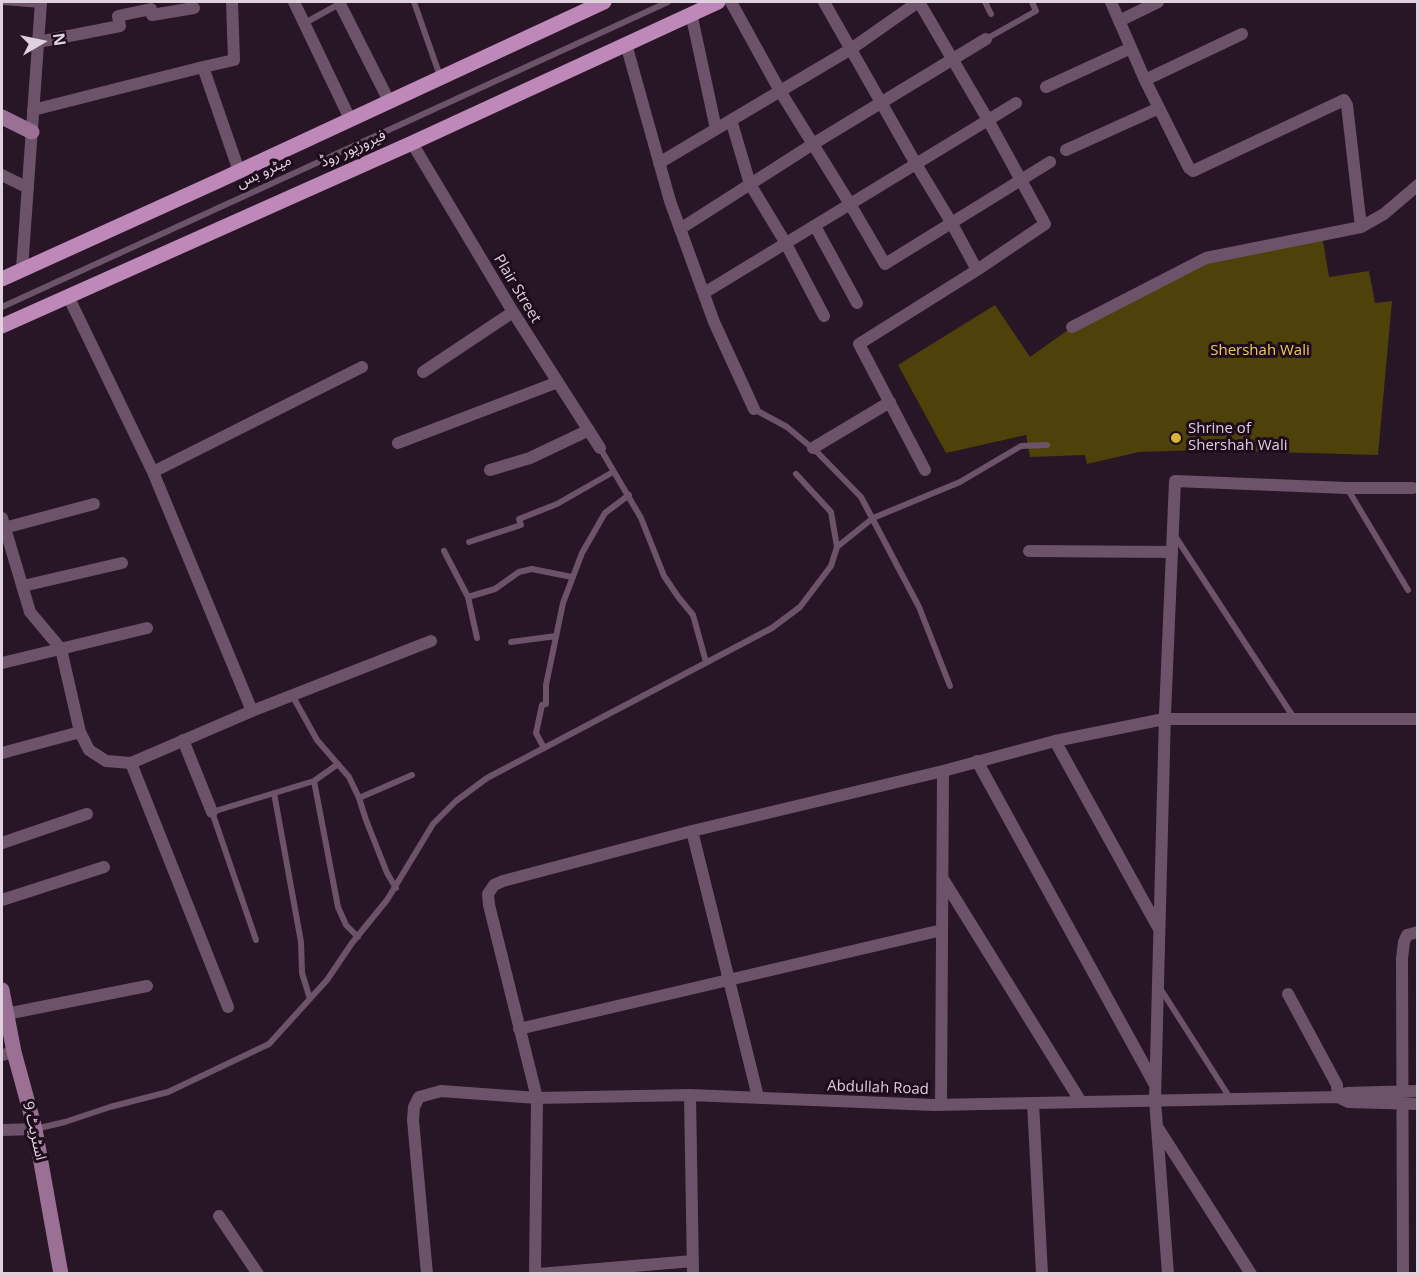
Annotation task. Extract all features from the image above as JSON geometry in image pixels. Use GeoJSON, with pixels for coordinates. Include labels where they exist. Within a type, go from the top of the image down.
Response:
{"type":"FeatureCollection","features":[{"type":"Feature","properties":{"kind":"main road","name":"فیروزپور روڈ"},"geometry":{"type":"LineString","coordinates":[[2,279],[604,2]]}},
{"type":"Feature","properties":{"kind":"main road"},"geometry":{"type":"LineString","coordinates":[[691,13],[709,2]]}},
{"type":"Feature","properties":{"kind":"main road","name":"فیروزپور روڈ"},"geometry":{"type":"LineString","coordinates":[[2,326],[412,143],[718,2]]}},
{"type":"Feature","properties":{"kind":"street"},"geometry":{"type":"LineString","coordinates":[[33,110],[234,60],[232,2]]}},
{"type":"Feature","properties":{"kind":"street"},"geometry":{"type":"LineString","coordinates":[[294,2],[350,119]]}},
{"type":"Feature","properties":{"kind":"street"},"geometry":{"type":"LineString","coordinates":[[730,2],[780,91],[885,264],[1050,162]]}},
{"type":"Feature","properties":{"kind":"street"},"geometry":{"type":"LineString","coordinates":[[824,2],[951,222],[976,270]]}},
{"type":"Feature","properties":{"kind":"street"},"geometry":{"type":"LineString","coordinates":[[659,163],[851,49],[918,2],[988,120],[1045,224],[859,344],[925,470]]}},
{"type":"Feature","properties":{"kind":"street"},"geometry":{"type":"LineString","coordinates":[[1111,2],[1145,80],[1189,168],[1193,171],[1344,100],[1347,105],[1361,227]]}},
{"type":"Feature","properties":{"kind":"street"},"geometry":{"type":"LineString","coordinates":[[22,269],[41,3]]}},
{"type":"Feature","properties":{"kind":"street"},"geometry":{"type":"LineString","coordinates":[[342,3],[389,101]]}},
{"type":"Feature","properties":{"kind":"street"},"geometry":{"type":"LineString","coordinates":[[1119,21],[1152,3]]}},
{"type":"Feature","properties":{"kind":"street"},"geometry":{"type":"LineString","coordinates":[[38,42],[120,27],[118,16],[151,9],[152,15],[194,8]]}},
{"type":"Feature","properties":{"kind":"street"},"geometry":{"type":"LineString","coordinates":[[691,13],[716,129]]}},
{"type":"Feature","properties":{"kind":"street"},"geometry":{"type":"LineString","coordinates":[[1145,80],[1242,34]]}},
{"type":"Feature","properties":{"kind":"street"},"geometry":{"type":"LineString","coordinates":[[680,229],[813,144],[986,39]]}},
{"type":"Feature","properties":{"kind":"street"},"geometry":{"type":"LineString","coordinates":[[626,44],[680,229],[714,322],[754,409]]}},
{"type":"Feature","properties":{"kind":"street"},"geometry":{"type":"LineString","coordinates":[[1046,87],[1131,48]]}},
{"type":"Feature","properties":{"kind":"street"},"geometry":{"type":"LineString","coordinates":[[203,67],[239,171]]}},
{"type":"Feature","properties":{"kind":"street"},"geometry":{"type":"LineString","coordinates":[[704,293],[1016,103]]}},
{"type":"Feature","properties":{"kind":"street"},"geometry":{"type":"LineString","coordinates":[[1066,150],[1159,108]]}},
{"type":"Feature","properties":{"kind":"street"},"geometry":{"type":"LineString","coordinates":[[2,117],[32,132]]}},
{"type":"Feature","properties":{"kind":"street"},"geometry":{"type":"LineString","coordinates":[[731,120],[750,184],[785,242],[824,316]]}},
{"type":"Feature","properties":{"kind":"street","name":"Plair Street"},"geometry":{"type":"LineString","coordinates":[[412,143],[513,312],[600,448]]}},
{"type":"Feature","properties":{"kind":"street"},"geometry":{"type":"LineString","coordinates":[[2,175],[28,188]]}},
{"type":"Feature","properties":{"kind":"street"},"geometry":{"type":"LineString","coordinates":[[1072,327],[1206,258],[1361,227],[1384,214],[1418,184]]}},
{"type":"Feature","properties":{"kind":"street"},"geometry":{"type":"LineString","coordinates":[[815,226],[857,303]]}},
{"type":"Feature","properties":{"kind":"street"},"geometry":{"type":"LineString","coordinates":[[69,298],[153,472],[252,711]]}},
{"type":"Feature","properties":{"kind":"street"},"geometry":{"type":"LineString","coordinates":[[423,372],[513,312]]}},
{"type":"Feature","properties":{"kind":"street"},"geometry":{"type":"LineString","coordinates":[[153,472],[362,367]]}},
{"type":"Feature","properties":{"kind":"street"},"geometry":{"type":"LineString","coordinates":[[398,442],[558,382]]}},
{"type":"Feature","properties":{"kind":"street"},"geometry":{"type":"LineString","coordinates":[[813,448],[890,402]]}},
{"type":"Feature","properties":{"kind":"street"},"geometry":{"type":"LineString","coordinates":[[490,470],[530,459],[589,430]]}},
{"type":"Feature","properties":{"kind":"street"},"geometry":{"type":"LineString","coordinates":[[1168,1274],[1155,1085],[1164,718],[1174,481],[1347,488],[1413,488]]}},
{"type":"Feature","properties":{"kind":"street"},"geometry":{"type":"LineString","coordinates":[[94,504],[3,523],[30,612],[61,649],[80,732],[89,750],[106,761],[131,763],[252,711],[431,641]]}},
{"type":"Feature","properties":{"kind":"street"},"geometry":{"type":"LineString","coordinates":[[1029,550],[1172,552]]}},
{"type":"Feature","properties":{"kind":"street"},"geometry":{"type":"LineString","coordinates":[[23,586],[122,563]]}},
{"type":"Feature","properties":{"kind":"street"},"geometry":{"type":"LineString","coordinates":[[2,663],[147,628]]}},
{"type":"Feature","properties":{"kind":"street"},"geometry":{"type":"LineString","coordinates":[[690,1095],[693,1267],[537,1274],[537,1098],[489,905],[488,894],[494,885],[692,831],[943,771],[1055,741],[1164,718],[1418,719]]}},
{"type":"Feature","properties":{"kind":"street"},"geometry":{"type":"LineString","coordinates":[[2,753],[80,732]]}},
{"type":"Feature","properties":{"kind":"street"},"geometry":{"type":"LineString","coordinates":[[183,740],[212,812]]}},
{"type":"Feature","properties":{"kind":"street"},"geometry":{"type":"LineString","coordinates":[[1055,741],[1159,929]]}},
{"type":"Feature","properties":{"kind":"street"},"geometry":{"type":"LineString","coordinates":[[977,761],[1155,1085]]}},
{"type":"Feature","properties":{"kind":"street"},"geometry":{"type":"LineString","coordinates":[[131,763],[228,1007]]}},
{"type":"Feature","properties":{"kind":"street"},"geometry":{"type":"LineString","coordinates":[[941,1105],[943,771]]}},
{"type":"Feature","properties":{"kind":"street"},"geometry":{"type":"LineString","coordinates":[[2,843],[87,814]]}},
{"type":"Feature","properties":{"kind":"street"},"geometry":{"type":"LineString","coordinates":[[692,831],[758,1097]]}},
{"type":"Feature","properties":{"kind":"street"},"geometry":{"type":"LineString","coordinates":[[2,900],[104,867]]}},
{"type":"Feature","properties":{"kind":"street"},"geometry":{"type":"LineString","coordinates":[[942,878],[1082,1102]]}},
{"type":"Feature","properties":{"kind":"street"},"geometry":{"type":"LineString","coordinates":[[519,1029],[942,930]]}},
{"type":"Feature","properties":{"kind":"street"},"geometry":{"type":"LineString","coordinates":[[1403,1274],[1401,1097],[1404,942],[1407,935],[1418,932]]}},
{"type":"Feature","properties":{"kind":"street"},"geometry":{"type":"LineString","coordinates":[[5,1021],[147,986]]}},
{"type":"Feature","properties":{"kind":"street","name":"اسٹریٹ 9"},"geometry":{"type":"LineString","coordinates":[[2,994],[8,1054],[35,1129],[61,1274]]}},
{"type":"Feature","properties":{"kind":"street"},"geometry":{"type":"LineString","coordinates":[[1288,994],[1337,1085],[1338,1097]]}},
{"type":"Feature","properties":{"kind":"street","name":"Abdullah Road"},"geometry":{"type":"LineString","coordinates":[[427,1274],[413,1120],[414,1107],[419,1097],[441,1091],[537,1098],[690,1095],[941,1105],[1338,1097],[1348,1102],[1401,1097],[1418,1091]]}},
{"type":"Feature","properties":{"kind":"street","name":"Abdullah Road"},"geometry":{"type":"LineString","coordinates":[[1401,1097],[1418,1104]]}},
{"type":"Feature","properties":{"kind":"street"},"geometry":{"type":"LineString","coordinates":[[1032,1103],[1042,1274]]}},
{"type":"Feature","properties":{"kind":"street"},"geometry":{"type":"LineString","coordinates":[[1157,1125],[1251,1274]]}},
{"type":"Feature","properties":{"kind":"street"},"geometry":{"type":"LineString","coordinates":[[2,1130],[35,1129]]}},
{"type":"Feature","properties":{"kind":"street"},"geometry":{"type":"LineString","coordinates":[[219,1216],[258,1274]]}},
{"type":"Feature","properties":{"kind":"lane"},"geometry":{"type":"LineString","coordinates":[[4,2],[41,3]]}},
{"type":"Feature","properties":{"kind":"lane"},"geometry":{"type":"LineString","coordinates":[[414,2],[440,77]]}},
{"type":"Feature","properties":{"kind":"lane","name":"میٹرو بس"},"geometry":{"type":"LineString","coordinates":[[2,307],[668,2]]}},
{"type":"Feature","properties":{"kind":"lane"},"geometry":{"type":"LineString","coordinates":[[985,2],[991,14]]}},
{"type":"Feature","properties":{"kind":"lane"},"geometry":{"type":"LineString","coordinates":[[986,39],[1036,11],[1032,2]]}},
{"type":"Feature","properties":{"kind":"lane"},"geometry":{"type":"LineString","coordinates":[[303,24],[342,3]]}},
{"type":"Feature","properties":{"kind":"lane"},"geometry":{"type":"LineString","coordinates":[[754,409],[787,427],[813,448],[861,497],[919,607],[950,686]]}},
{"type":"Feature","properties":{"kind":"lane"},"geometry":{"type":"LineString","coordinates":[[837,547],[873,518],[960,482],[1021,446],[1047,445]]}},
{"type":"Feature","properties":{"kind":"lane"},"geometry":{"type":"LineString","coordinates":[[600,448],[641,518],[664,576],[693,615],[706,662]]}},
{"type":"Feature","properties":{"kind":"lane"},"geometry":{"type":"LineString","coordinates":[[469,542],[521,525],[519,519],[557,504],[614,472]]}},
{"type":"Feature","properties":{"kind":"lane"},"geometry":{"type":"LineString","coordinates":[[35,1129],[168,1092],[268,1044],[327,980],[396,888],[433,824],[456,801],[487,778],[772,628],[800,607],[831,566],[837,547],[831,512],[796,474]]}},
{"type":"Feature","properties":{"kind":"lane"},"geometry":{"type":"LineString","coordinates":[[1347,488],[1408,590]]}},
{"type":"Feature","properties":{"kind":"lane"},"geometry":{"type":"LineString","coordinates":[[544,748],[536,733],[542,705],[546,704],[546,685],[563,603],[582,553],[605,513],[629,495]]}},
{"type":"Feature","properties":{"kind":"lane"},"geometry":{"type":"LineString","coordinates":[[1173,533],[1294,718]]}},
{"type":"Feature","properties":{"kind":"lane"},"geometry":{"type":"LineString","coordinates":[[444,551],[468,597],[477,638]]}},
{"type":"Feature","properties":{"kind":"lane"},"geometry":{"type":"LineString","coordinates":[[468,597],[495,589],[519,572],[532,568],[572,578]]}},
{"type":"Feature","properties":{"kind":"lane"},"geometry":{"type":"LineString","coordinates":[[511,642],[556,636]]}},
{"type":"Feature","properties":{"kind":"lane"},"geometry":{"type":"LineString","coordinates":[[292,695],[316,740],[349,777],[387,873],[396,888]]}},
{"type":"Feature","properties":{"kind":"lane"},"geometry":{"type":"LineString","coordinates":[[256,940],[212,812],[314,781],[338,764]]}},
{"type":"Feature","properties":{"kind":"lane"},"geometry":{"type":"LineString","coordinates":[[359,798],[412,775]]}},
{"type":"Feature","properties":{"kind":"lane"},"geometry":{"type":"LineString","coordinates":[[314,781],[338,907],[346,925],[358,937]]}},
{"type":"Feature","properties":{"kind":"lane"},"geometry":{"type":"LineString","coordinates":[[274,793],[301,942],[302,973],[310,999]]}},
{"type":"Feature","properties":{"kind":"lane"},"geometry":{"type":"LineString","coordinates":[[1158,985],[1231,1099]]}},
{"type":"Feature","properties":{"kind":"green space","name":"Shershah Wali"},"geometry":{"type":"Polygon","coordinates":[[[1322,235],[1329,277],[1369,271],[1375,303],[1392,301],[1378,455],[1201,450],[1139,452],[1087,464],[1085,455],[1030,457],[1026,435],[946,453],[898,365],[995,305],[1030,357],[1072,327],[1206,258],[1322,235]]]}},
{"type":"Feature","properties":{"kind":"place","name":"Shrine of Shershah Wali"},"geometry":{"type":"Point","coordinates":[1176,438]}}]}
